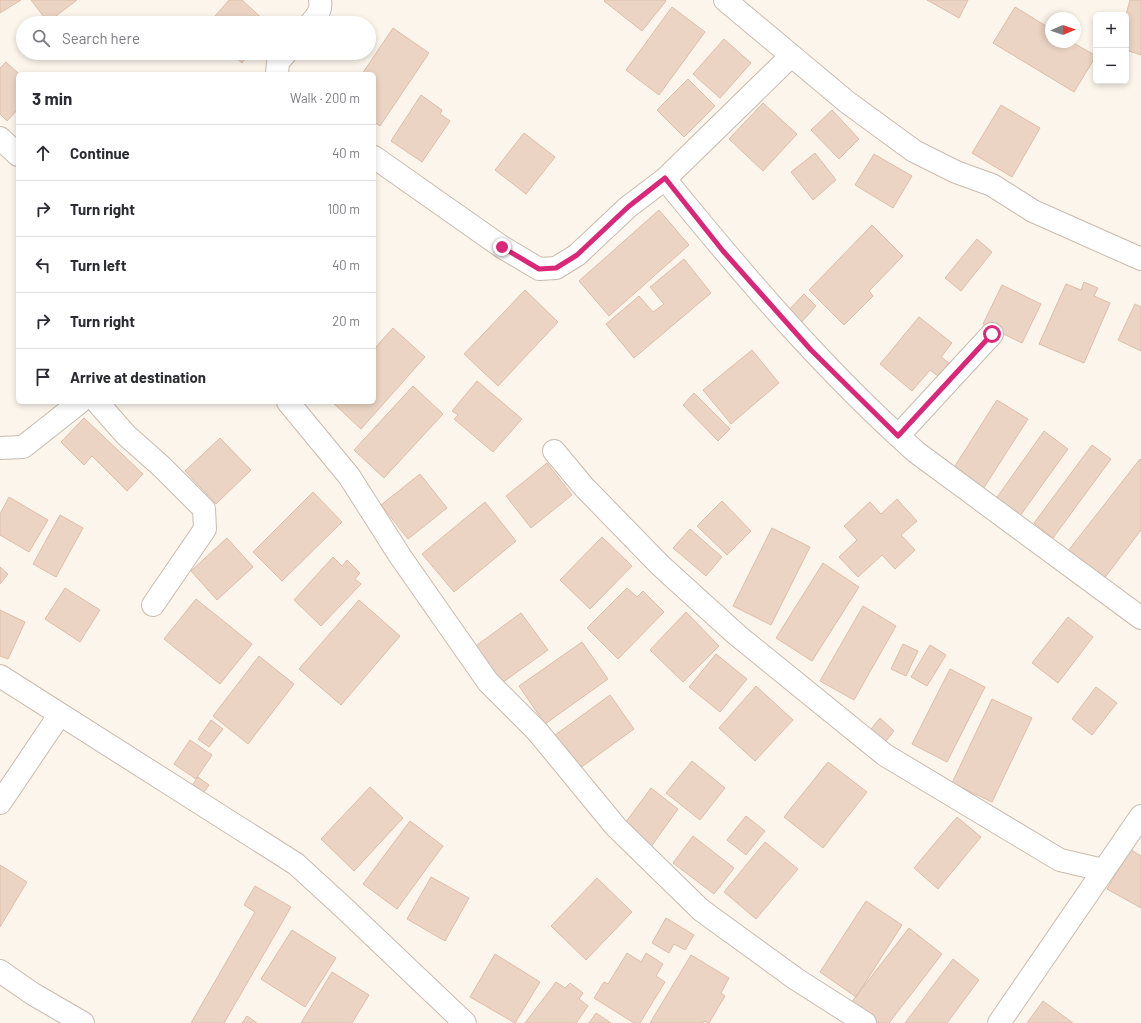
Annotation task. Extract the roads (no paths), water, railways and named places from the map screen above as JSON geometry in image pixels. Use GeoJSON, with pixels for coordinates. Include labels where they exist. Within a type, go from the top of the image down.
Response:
{"type":"FeatureCollection","features":[{"type":"Feature","properties":{"kind":"street"},"geometry":{"type":"LineString","coordinates":[[317,16],[321,5],[320,0]]}},
{"type":"Feature","properties":{"kind":"street"},"geometry":{"type":"LineString","coordinates":[[725,0],[790,57],[846,102],[914,151],[956,172],[992,185],[1034,211],[1141,259]]}},
{"type":"Feature","properties":{"kind":"street"},"geometry":{"type":"LineString","coordinates":[[376,158],[502,247],[539,269],[556,268],[577,255],[628,207],[665,178],[790,57]]}},
{"type":"Feature","properties":{"kind":"street"},"geometry":{"type":"LineString","coordinates":[[277,72],[278,62],[280,60]]}},
{"type":"Feature","properties":{"kind":"street"},"geometry":{"type":"LineString","coordinates":[[0,138],[16,153]]}},
{"type":"Feature","properties":{"kind":"street"},"geometry":{"type":"LineString","coordinates":[[665,178],[723,251],[806,344],[898,436],[916,452],[1141,618]]}},
{"type":"Feature","properties":{"kind":"street"},"geometry":{"type":"LineString","coordinates":[[898,436],[992,334]]}},
{"type":"Feature","properties":{"kind":"street"},"geometry":{"type":"LineString","coordinates":[[0,448],[23,447],[77,404]]}},
{"type":"Feature","properties":{"kind":"street"},"geometry":{"type":"LineString","coordinates":[[99,404],[126,435],[162,467],[204,509],[205,529],[153,605]]}},
{"type":"Feature","properties":{"kind":"street"},"geometry":{"type":"LineString","coordinates":[[290,404],[350,476],[400,556],[488,682],[537,731],[616,826],[701,910],[796,979],[865,1023]]}},
{"type":"Feature","properties":{"kind":"street"},"geometry":{"type":"LineString","coordinates":[[554,451],[584,487],[661,566],[737,635],[885,755],[1060,860],[1103,870]]}},
{"type":"Feature","properties":{"kind":"street"},"geometry":{"type":"LineString","coordinates":[[0,676],[296,864],[465,1023]]}},
{"type":"Feature","properties":{"kind":"street"},"geometry":{"type":"LineString","coordinates":[[0,803],[60,714]]}},
{"type":"Feature","properties":{"kind":"street"},"geometry":{"type":"LineString","coordinates":[[999,1023],[1141,816]]}},
{"type":"Feature","properties":{"kind":"street"},"geometry":{"type":"LineString","coordinates":[[0,971],[33,994],[83,1023]]}}]}
